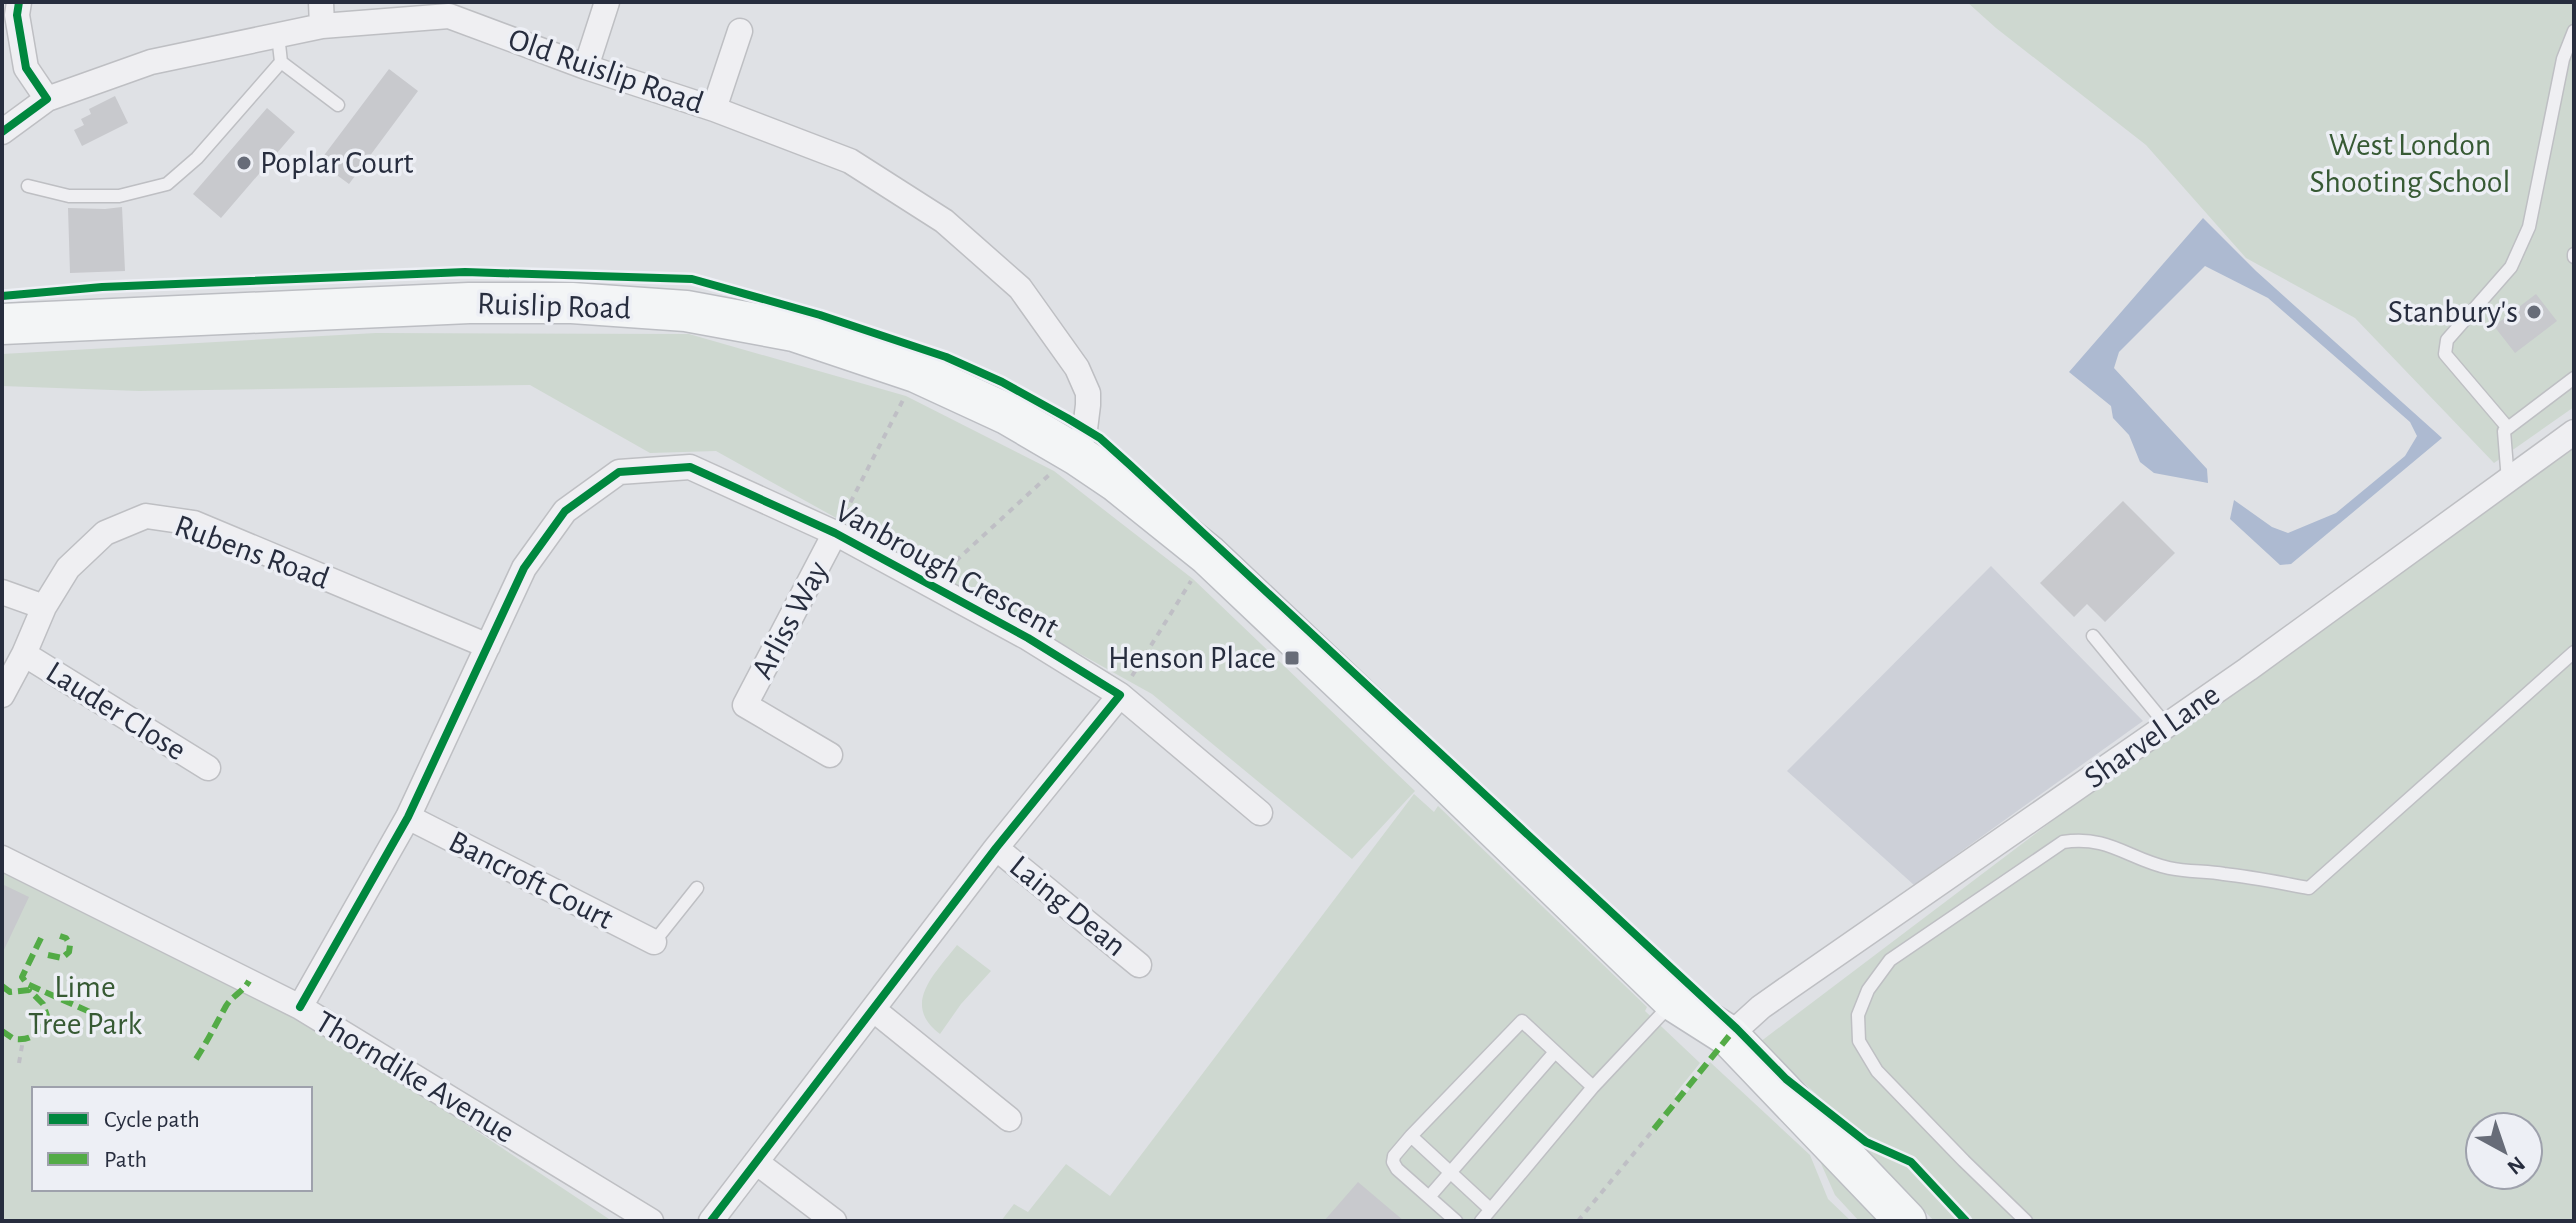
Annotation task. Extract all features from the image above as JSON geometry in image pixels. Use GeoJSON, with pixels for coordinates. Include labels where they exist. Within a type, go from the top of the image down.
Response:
{"type":"FeatureCollection","features":[{"type":"Feature","properties":{"kind":"main road","name":"Ruislip Road"},"geometry":{"type":"LineString","coordinates":[[2,324],[469,303],[572,303],[686,311],[794,331],[916,372],[1007,414],[1065,463],[1117,482],[1208,555],[1674,1001],[1729,1036],[1906,1221]]}},
{"type":"Feature","properties":{"kind":"street"},"geometry":{"type":"LineString","coordinates":[[19,2],[17,15],[26,68],[47,99]]}},
{"type":"Feature","properties":{"kind":"street"},"geometry":{"type":"LineString","coordinates":[[586,67],[607,2]]}},
{"type":"Feature","properties":{"kind":"street","name":"Old Ruislip Road"},"geometry":{"type":"LineString","coordinates":[[2,132],[47,99],[151,62],[278,35],[322,14],[449,16],[586,67],[714,109],[850,161],[944,221],[1020,288],[1084,381],[1088,405],[1085,429],[1065,463]]}},
{"type":"Feature","properties":{"kind":"street"},"geometry":{"type":"LineString","coordinates":[[714,109],[740,31]]}},
{"type":"Feature","properties":{"kind":"street","name":"Sharvel Lane"},"geometry":{"type":"LineString","coordinates":[[1729,1036],[1779,994],[2166,725],[2574,432]]}},
{"type":"Feature","properties":{"kind":"street","name":"Vanbrough Crescent"},"geometry":{"type":"LineString","coordinates":[[300,1007],[408,817],[524,568],[565,511],[619,472],[690,467],[835,533],[1028,638],[1120,695]]}},
{"type":"Feature","properties":{"kind":"street","name":"Rubens Road"},"geometry":{"type":"LineString","coordinates":[[2,695],[44,607],[68,568],[105,533],[146,516],[194,523],[488,646]]}},
{"type":"Feature","properties":{"kind":"street","name":"Arliss Way"},"geometry":{"type":"LineString","coordinates":[[830,755],[745,705],[835,533]]}},
{"type":"Feature","properties":{"kind":"street"},"geometry":{"type":"LineString","coordinates":[[2,592],[44,607]]}},
{"type":"Feature","properties":{"kind":"street","name":"Lauder Close"},"geometry":{"type":"LineString","coordinates":[[24,654],[208,768]]}},
{"type":"Feature","properties":{"kind":"street"},"geometry":{"type":"LineString","coordinates":[[711,1221],[996,848],[1120,695],[1260,813]]}},
{"type":"Feature","properties":{"kind":"street","name":"Bancroft Court"},"geometry":{"type":"LineString","coordinates":[[408,817],[654,942]]}},
{"type":"Feature","properties":{"kind":"street","name":"Laing Dean"},"geometry":{"type":"LineString","coordinates":[[996,848],[1139,965]]}},
{"type":"Feature","properties":{"kind":"street","name":"Thorndike Avenue"},"geometry":{"type":"LineString","coordinates":[[2,858],[300,1007],[651,1221]]}},
{"type":"Feature","properties":{"kind":"street"},"geometry":{"type":"LineString","coordinates":[[874,1010],[1009,1119]]}},
{"type":"Feature","properties":{"kind":"street"},"geometry":{"type":"LineString","coordinates":[[756,1162],[834,1221]]}},
{"type":"Feature","properties":{"kind":"lane"},"geometry":{"type":"LineString","coordinates":[[2508,428],[2445,354],[2447,340],[2511,267],[2529,227],[2563,59],[2574,31]]}},
{"type":"Feature","properties":{"kind":"lane"},"geometry":{"type":"LineString","coordinates":[[278,35],[281,62],[338,105]]}},
{"type":"Feature","properties":{"kind":"lane"},"geometry":{"type":"LineString","coordinates":[[28,186],[69,196],[119,196],[167,184],[197,158],[281,62]]}},
{"type":"Feature","properties":{"kind":"lane"},"geometry":{"type":"LineString","coordinates":[[2508,481],[2504,431],[2574,378]]}},
{"type":"Feature","properties":{"kind":"lane"},"geometry":{"type":"LineString","coordinates":[[2093,636],[2166,725]]}},
{"type":"Feature","properties":{"kind":"lane"},"geometry":{"type":"LineString","coordinates":[[2026,1221],[1877,1071],[1859,1041],[1858,1015],[1868,990],[1890,960],[2063,842],[2084,839],[2112,845],[2151,864],[2173,869],[2309,888],[2574,652]]}},
{"type":"Feature","properties":{"kind":"lane"},"geometry":{"type":"LineString","coordinates":[[654,942],[697,888]]}},
{"type":"Feature","properties":{"kind":"lane"},"geometry":{"type":"LineString","coordinates":[[1481,1221],[1593,1087],[1674,1001]]}},
{"type":"Feature","properties":{"kind":"lane"},"geometry":{"type":"LineString","coordinates":[[1456,1221],[1393,1162],[1411,1136],[1522,1021],[1593,1087]]}},
{"type":"Feature","properties":{"kind":"lane"},"geometry":{"type":"LineString","coordinates":[[1429,1197],[1555,1052]]}},
{"type":"Feature","properties":{"kind":"lane"},"geometry":{"type":"LineString","coordinates":[[1411,1136],[1490,1209]]}},
{"type":"Feature","properties":{"kind":"path"},"geometry":{"type":"LineString","coordinates":[[835,533],[907,392]]}},
{"type":"Feature","properties":{"kind":"path"},"geometry":{"type":"LineString","coordinates":[[931,584],[1065,463]]}},
{"type":"Feature","properties":{"kind":"path"},"geometry":{"type":"LineString","coordinates":[[1120,695],[1196,573]]}},
{"type":"Feature","properties":{"kind":"path"},"geometry":{"type":"LineString","coordinates":[[19,1063],[23,1040]]}},
{"type":"Feature","properties":{"kind":"path"},"geometry":{"type":"LineString","coordinates":[[1578,1221],[1654,1129]]}},
{"type":"Feature","properties":{"kind":"shaded area"},"geometry":{"type":"Polygon","coordinates":[[[1991,566],[2143,721],[1914,885],[1787,771],[1991,566]]]}},
{"type":"Feature","properties":{"kind":"green space","name":"West London Shooting School"},"geometry":{"type":"Polygon","coordinates":[[[1967,2],[2574,2],[2574,407],[2494,463],[2355,318],[2246,258],[2146,145],[1967,2]]]}},
{"type":"Feature","properties":{"kind":"green space"},"geometry":{"type":"Polygon","coordinates":[[[376,333],[689,334],[906,396],[1054,471],[1193,579],[1415,791],[1352,859],[1152,694],[716,451],[650,453],[530,385],[139,391],[2,386],[2,354],[376,333]]]}},
{"type":"Feature","properties":{"kind":"green space"},"geometry":{"type":"Polygon","coordinates":[[[2574,434],[2574,1221],[1934,1221],[1865,1149],[1771,1061],[1772,1056],[1872,1150],[1880,1153],[1760,1042],[2348,597],[2574,434]]]}},
{"type":"Feature","properties":{"kind":"green space"},"geometry":{"type":"Polygon","coordinates":[[[1414,794],[1434,812],[1438,806],[1647,1007],[1645,1011],[1700,1063],[1675,1094],[1680,1102],[1710,1062],[1810,1155],[1828,1199],[1851,1221],[1001,1221],[1014,1204],[1028,1212],[1066,1164],[1110,1196],[1414,794]]]}},
{"type":"Feature","properties":{"kind":"green space","name":"Lime Tree Park"},"geometry":{"type":"Polygon","coordinates":[[[2,871],[321,1028],[612,1221],[2,1221],[2,871]]]}},
{"type":"Feature","properties":{"kind":"green space"},"geometry":{"type":"Polygon","coordinates":[[[957,945],[991,971],[961,1004],[940,1034],[928,1023],[922,1000],[932,978],[957,945]]]}},
{"type":"Feature","properties":{"kind":"green space"},"geometry":{"type":"Polygon","coordinates":[[[1815,1150],[1891,1221],[1859,1221],[1835,1195],[1815,1150]]]}},
{"type":"Feature","properties":{"kind":"water"},"geometry":{"type":"Polygon","coordinates":[[[2203,218],[2256,271],[2442,438],[2291,564],[2280,565],[2230,519],[2234,500],[2272,527],[2288,533],[2336,513],[2405,456],[2417,436],[2410,422],[2268,298],[2205,266],[2119,352],[2114,368],[2207,469],[2208,483],[2154,473],[2140,462],[2129,435],[2113,418],[2111,406],[2069,372],[2203,218]]]}},
{"type":"Feature","properties":{"kind":"building"},"geometry":{"type":"Polygon","coordinates":[[[389,69],[418,91],[349,184],[319,162],[389,69]]]}},
{"type":"Feature","properties":{"kind":"building"},"geometry":{"type":"Polygon","coordinates":[[[115,96],[128,123],[82,146],[74,130],[84,125],[81,119],[91,114],[89,109],[115,96]]]}},
{"type":"Feature","properties":{"kind":"building","name":"Poplar Court"},"geometry":{"type":"Polygon","coordinates":[[[267,108],[295,132],[221,218],[193,194],[267,108]]]}},
{"type":"Feature","properties":{"kind":"building"},"geometry":{"type":"Polygon","coordinates":[[[122,207],[125,271],[70,273],[68,208],[122,207]]]}},
{"type":"Feature","properties":{"kind":"building"},"geometry":{"type":"Polygon","coordinates":[[[2536,294],[2557,321],[2515,353],[2494,326],[2536,294]]]}},
{"type":"Feature","properties":{"kind":"building"},"geometry":{"type":"Polygon","coordinates":[[[2123,501],[2175,553],[2105,622],[2087,604],[2074,617],[2040,583],[2123,501]]]}},
{"type":"Feature","properties":{"kind":"building"},"geometry":{"type":"Polygon","coordinates":[[[2,884],[29,897],[2,954],[2,884]]]}},
{"type":"Feature","properties":{"kind":"building"},"geometry":{"type":"Polygon","coordinates":[[[1358,1182],[1404,1221],[1324,1221],[1358,1182]]]}},
{"type":"Feature","properties":{"kind":"marked path"},"geometry":{"type":"LineString","coordinates":[[48,955],[62,958],[69,952],[70,945],[66,938],[60,936]]}},
{"type":"Feature","properties":{"kind":"marked path"},"geometry":{"type":"LineString","coordinates":[[41,938],[22,977],[27,984],[90,1012]]}},
{"type":"Feature","properties":{"kind":"marked path"},"geometry":{"type":"LineString","coordinates":[[196,1059],[226,1006],[249,981]]}},
{"type":"Feature","properties":{"kind":"marked path"},"geometry":{"type":"LineString","coordinates":[[2,986],[10,992],[29,990],[31,985]]}},
{"type":"Feature","properties":{"kind":"marked path"},"geometry":{"type":"LineString","coordinates":[[2,1031],[14,1039],[27,1038],[48,1019],[43,1004],[29,990]]}},
{"type":"Feature","properties":{"kind":"marked path"},"geometry":{"type":"LineString","coordinates":[[1654,1129],[1729,1036]]}},
{"type":"Feature","properties":{"kind":"cycle path"},"geometry":{"type":"LineString","coordinates":[[2,132],[47,99],[26,68],[17,15],[19,2]]}},
{"type":"Feature","properties":{"kind":"cycle path"},"geometry":{"type":"LineString","coordinates":[[2,296],[102,287],[465,272],[692,279],[820,315],[946,357],[1002,382],[1100,438],[1737,1029],[1786,1079],[1866,1142],[1911,1162],[1966,1221]]}},
{"type":"Feature","properties":{"kind":"cycle path"},"geometry":{"type":"LineString","coordinates":[[300,1007],[408,817],[524,568],[565,511],[619,472],[690,467],[835,533],[1028,638],[1120,695],[996,848],[711,1221]]}},
{"type":"Feature","properties":{"kind":"place","name":"Poplar Court"},"geometry":{"type":"Point","coordinates":[244,163]}},
{"type":"Feature","properties":{"kind":"place","name":"Stanbury's"},"geometry":{"type":"Point","coordinates":[2534,312]}},
{"type":"Feature","properties":{"kind":"place","name":"Henson Place"},"geometry":{"type":"Point","coordinates":[1292,658]}}]}
